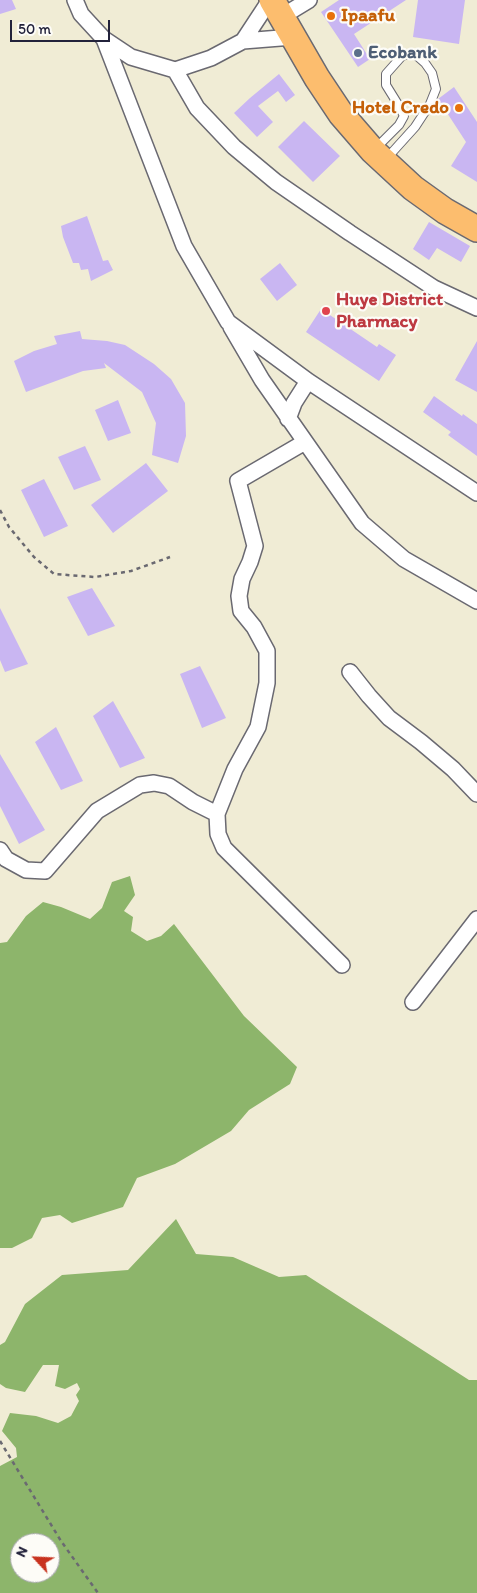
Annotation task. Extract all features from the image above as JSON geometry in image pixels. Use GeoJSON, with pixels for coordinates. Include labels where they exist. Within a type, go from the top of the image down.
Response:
{"type":"FeatureCollection","features":[{"type":"Feature","properties":{"kind":"highway"},"geometry":{"type":"LineString","coordinates":[[279,14],[341,114],[378,156],[413,188],[445,211],[477,229]]}},
{"type":"Feature","properties":{"kind":"street"},"geometry":{"type":"LineString","coordinates":[[75,0],[81,14],[104,40],[131,57],[175,70],[211,58],[243,40],[279,14],[309,0]]}},
{"type":"Feature","properties":{"kind":"street"},"geometry":{"type":"LineString","coordinates":[[243,40],[279,14]]}},
{"type":"Feature","properties":{"kind":"street"},"geometry":{"type":"LineString","coordinates":[[104,40],[184,246],[262,380],[362,523],[404,559],[477,601]]}},
{"type":"Feature","properties":{"kind":"street"},"geometry":{"type":"LineString","coordinates":[[175,70],[197,108],[234,147],[276,182],[434,288],[477,308]]}},
{"type":"Feature","properties":{"kind":"street"},"geometry":{"type":"LineString","coordinates":[[228,322],[308,381],[477,493]]}},
{"type":"Feature","properties":{"kind":"street"},"geometry":{"type":"LineString","coordinates":[[288,419],[294,403],[308,381]]}},
{"type":"Feature","properties":{"kind":"street"},"geometry":{"type":"LineString","coordinates":[[304,442],[238,481],[255,546],[242,579],[239,596],[242,611],[254,626],[266,652],[267,683],[258,727],[235,769],[217,814],[218,834],[224,848],[342,965]]}},
{"type":"Feature","properties":{"kind":"street"},"geometry":{"type":"LineString","coordinates":[[350,672],[389,718],[453,769],[477,794]]}},
{"type":"Feature","properties":{"kind":"street"},"geometry":{"type":"LineString","coordinates":[[0,850],[6,859],[26,870],[45,871],[97,811],[140,785],[154,783],[169,786],[193,802],[217,814]]}},
{"type":"Feature","properties":{"kind":"street"},"geometry":{"type":"LineString","coordinates":[[413,1002],[477,919]]}},
{"type":"Feature","properties":{"kind":"lane"},"geometry":{"type":"LineString","coordinates":[[416,55],[426,63],[432,73],[436,89],[430,104],[415,127],[378,156],[404,116],[386,85],[386,74],[402,56],[416,55]]}},
{"type":"Feature","properties":{"kind":"path"},"geometry":{"type":"LineString","coordinates":[[0,510],[9,527],[34,557],[54,574],[95,577],[131,571],[170,557]]}},
{"type":"Feature","properties":{"kind":"path"},"geometry":{"type":"LineString","coordinates":[[0,1441],[61,1541],[98,1593]]}},
{"type":"Feature","properties":{"kind":"green space"},"geometry":{"type":"Polygon","coordinates":[[[130,876],[135,895],[124,911],[133,917],[131,931],[147,941],[161,936],[174,924],[244,1016],[297,1067],[290,1084],[249,1110],[231,1131],[175,1164],[137,1178],[123,1207],[72,1223],[60,1215],[42,1218],[32,1238],[12,1248],[0,1248],[0,943],[7,942],[26,916],[43,902],[90,919],[102,908],[112,882],[130,876]]]}},
{"type":"Feature","properties":{"kind":"green space"},"geometry":{"type":"Polygon","coordinates":[[[176,1219],[196,1254],[233,1257],[279,1277],[306,1275],[469,1380],[477,1380],[477,1593],[0,1593],[0,1466],[17,1457],[16,1448],[2,1431],[10,1413],[36,1416],[58,1423],[71,1416],[79,1401],[76,1395],[80,1389],[77,1383],[65,1389],[55,1386],[59,1365],[43,1365],[25,1392],[6,1388],[0,1384],[0,1345],[5,1342],[25,1304],[62,1275],[128,1270],[176,1219]]]}},
{"type":"Feature","properties":{"kind":"building"},"geometry":{"type":"Polygon","coordinates":[[[0,0],[12,0],[16,9],[0,14],[0,0]]]}},
{"type":"Feature","properties":{"kind":"building"},"geometry":{"type":"Polygon","coordinates":[[[339,0],[406,0],[354,34],[370,59],[358,67],[321,12],[339,0]]]}},
{"type":"Feature","properties":{"kind":"building"},"geometry":{"type":"Polygon","coordinates":[[[418,0],[465,0],[459,44],[413,37],[418,0]]]}},
{"type":"Feature","properties":{"kind":"building"},"geometry":{"type":"Polygon","coordinates":[[[279,74],[295,95],[286,102],[278,91],[258,106],[273,122],[257,137],[234,113],[279,74]]]}},
{"type":"Feature","properties":{"kind":"building"},"geometry":{"type":"Polygon","coordinates":[[[454,87],[477,122],[477,182],[451,166],[466,142],[438,99],[454,87]]]}},
{"type":"Feature","properties":{"kind":"building"},"geometry":{"type":"Polygon","coordinates":[[[304,121],[340,156],[313,182],[278,147],[304,121]]]}},
{"type":"Feature","properties":{"kind":"building"},"geometry":{"type":"Polygon","coordinates":[[[87,216],[103,261],[108,260],[113,270],[91,281],[88,269],[81,270],[79,263],[73,263],[61,226],[87,216]]]}},
{"type":"Feature","properties":{"kind":"building"},"geometry":{"type":"Polygon","coordinates":[[[429,222],[470,246],[461,262],[437,248],[429,260],[413,249],[429,222]]]}},
{"type":"Feature","properties":{"kind":"building"},"geometry":{"type":"Polygon","coordinates":[[[280,263],[297,285],[277,301],[260,279],[280,263]]]}},
{"type":"Feature","properties":{"kind":"building"},"geometry":{"type":"Polygon","coordinates":[[[321,309],[377,347],[379,344],[396,355],[379,381],[306,332],[321,309]]]}},
{"type":"Feature","properties":{"kind":"building"},"geometry":{"type":"Polygon","coordinates":[[[80,331],[82,339],[125,345],[154,364],[171,379],[185,403],[186,436],[178,463],[152,455],[156,423],[142,392],[104,363],[106,368],[83,371],[26,392],[14,361],[34,351],[57,344],[54,336],[80,331]]]}},
{"type":"Feature","properties":{"kind":"building"},"geometry":{"type":"Polygon","coordinates":[[[477,341],[477,392],[455,380],[477,341]]]}},
{"type":"Feature","properties":{"kind":"building"},"geometry":{"type":"Polygon","coordinates":[[[434,396],[477,424],[477,456],[448,435],[451,432],[423,412],[434,396]]]}},
{"type":"Feature","properties":{"kind":"building"},"geometry":{"type":"Polygon","coordinates":[[[118,400],[131,433],[108,441],[95,410],[118,400]]]}},
{"type":"Feature","properties":{"kind":"building"},"geometry":{"type":"Polygon","coordinates":[[[85,446],[101,480],[74,490],[58,457],[85,446]]]}},
{"type":"Feature","properties":{"kind":"building"},"geometry":{"type":"Polygon","coordinates":[[[146,463],[168,491],[113,533],[91,505],[146,463]]]}},
{"type":"Feature","properties":{"kind":"building"},"geometry":{"type":"Polygon","coordinates":[[[44,479],[68,526],[44,537],[21,490],[44,479]]]}},
{"type":"Feature","properties":{"kind":"building"},"geometry":{"type":"Polygon","coordinates":[[[92,588],[115,626],[88,636],[67,597],[92,588]]]}},
{"type":"Feature","properties":{"kind":"building"},"geometry":{"type":"Polygon","coordinates":[[[0,608],[28,664],[5,672],[0,660],[0,608]]]}},
{"type":"Feature","properties":{"kind":"building"},"geometry":{"type":"Polygon","coordinates":[[[200,666],[226,718],[202,728],[180,674],[200,666]]]}},
{"type":"Feature","properties":{"kind":"building"},"geometry":{"type":"Polygon","coordinates":[[[113,701],[145,758],[120,768],[93,716],[113,701]]]}},
{"type":"Feature","properties":{"kind":"building"},"geometry":{"type":"Polygon","coordinates":[[[56,727],[83,781],[61,790],[35,742],[56,727]]]}},
{"type":"Feature","properties":{"kind":"building"},"geometry":{"type":"Polygon","coordinates":[[[0,754],[45,830],[19,844],[0,806],[0,754]]]}},
{"type":"Feature","properties":{"kind":"place","name":"Ipaafu"},"geometry":{"type":"Point","coordinates":[331,16]}},
{"type":"Feature","properties":{"kind":"place","name":"Ecobank"},"geometry":{"type":"Point","coordinates":[358,53]}},
{"type":"Feature","properties":{"kind":"place","name":"Hotel Credo"},"geometry":{"type":"Point","coordinates":[459,108]}},
{"type":"Feature","properties":{"kind":"place","name":"Huye District Pharmacy"},"geometry":{"type":"Point","coordinates":[326,311]}}]}
